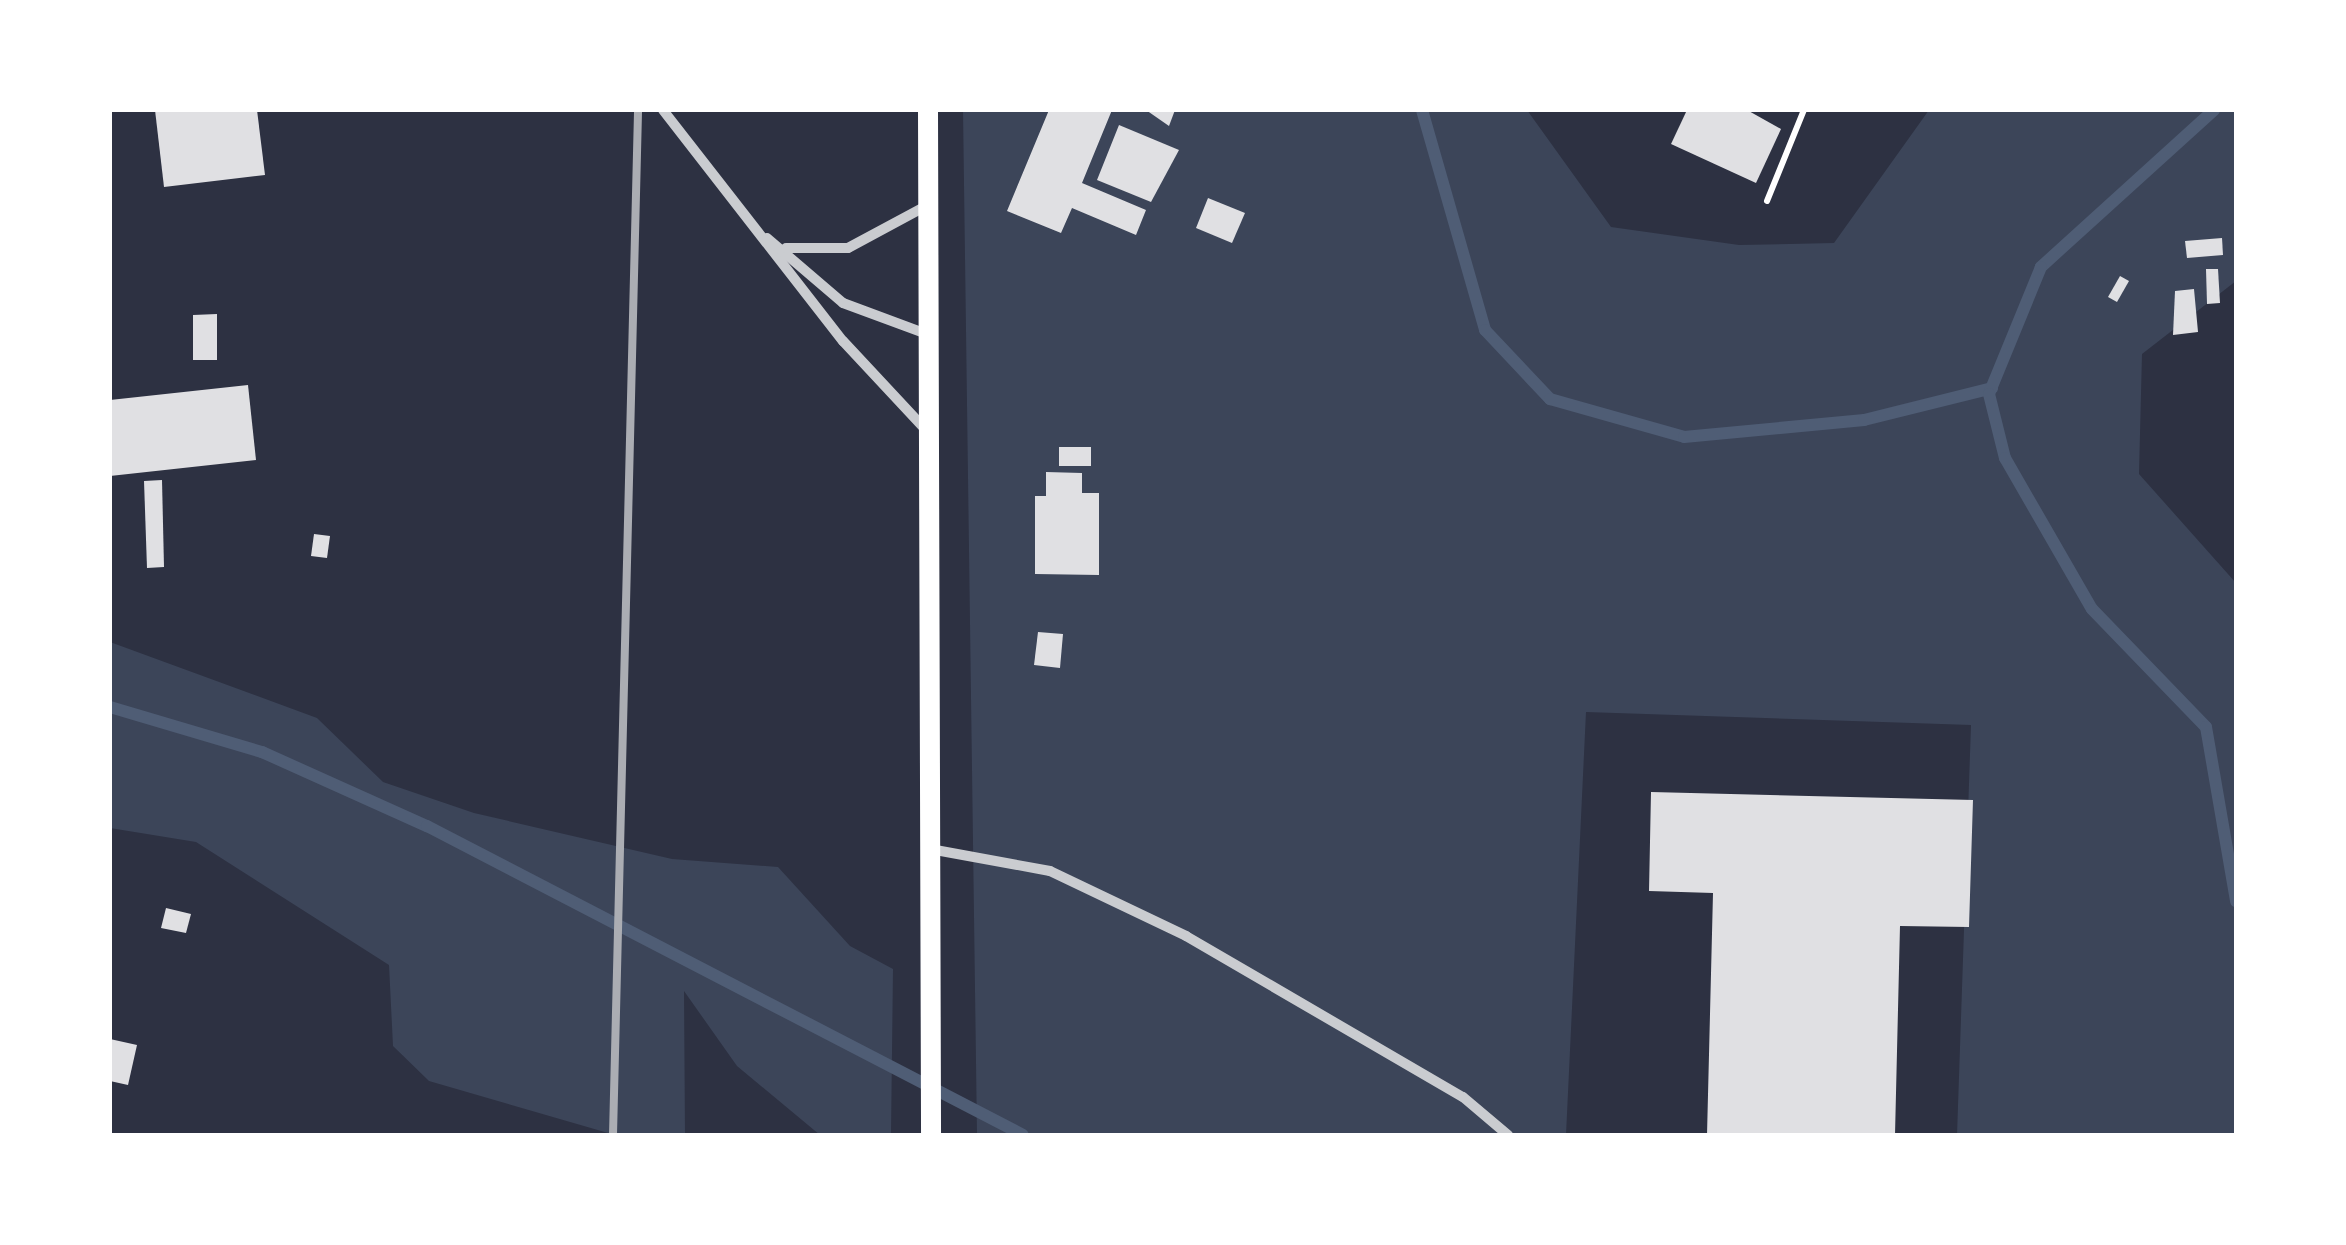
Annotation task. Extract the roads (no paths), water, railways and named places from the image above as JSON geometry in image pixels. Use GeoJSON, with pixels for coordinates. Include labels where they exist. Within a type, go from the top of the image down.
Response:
{"type":"FeatureCollection","features":[{"type":"Feature","properties":{"kind":"main road"},"geometry":{"type":"LineString","coordinates":[[928,110],[924,333],[931,1131]]}},
{"type":"Feature","properties":{"kind":"street"},"geometry":{"type":"LineString","coordinates":[[664,110],[762,235],[925,429]]}},
{"type":"Feature","properties":{"kind":"street"},"geometry":{"type":"LineString","coordinates":[[786,248],[848,248],[926,206]]}},
{"type":"Feature","properties":{"kind":"street"},"geometry":{"type":"LineString","coordinates":[[762,235],[786,248],[843,303],[924,333]]}},
{"type":"Feature","properties":{"kind":"street"},"geometry":{"type":"LineString","coordinates":[[929,849],[1050,871],[1186,936],[1463,1097],[1508,1135]]}},
{"type":"Feature","properties":{"kind":"waterway"},"geometry":{"type":"LineString","coordinates":[[1422,110],[1485,330],[1550,399],[1684,437],[1864,420],[1992,388]]}},
{"type":"Feature","properties":{"kind":"waterway"},"geometry":{"type":"LineString","coordinates":[[2214,110],[2041,267],[1989,394],[2005,458],[2092,609],[2206,727],[2236,901]]}},
{"type":"Feature","properties":{"kind":"waterway"},"geometry":{"type":"LineString","coordinates":[[110,707],[262,752],[427,826],[1023,1135]]}},
{"type":"Feature","properties":{"kind":"railway"},"geometry":{"type":"LineString","coordinates":[[613,1135],[638,110]]}}]}
